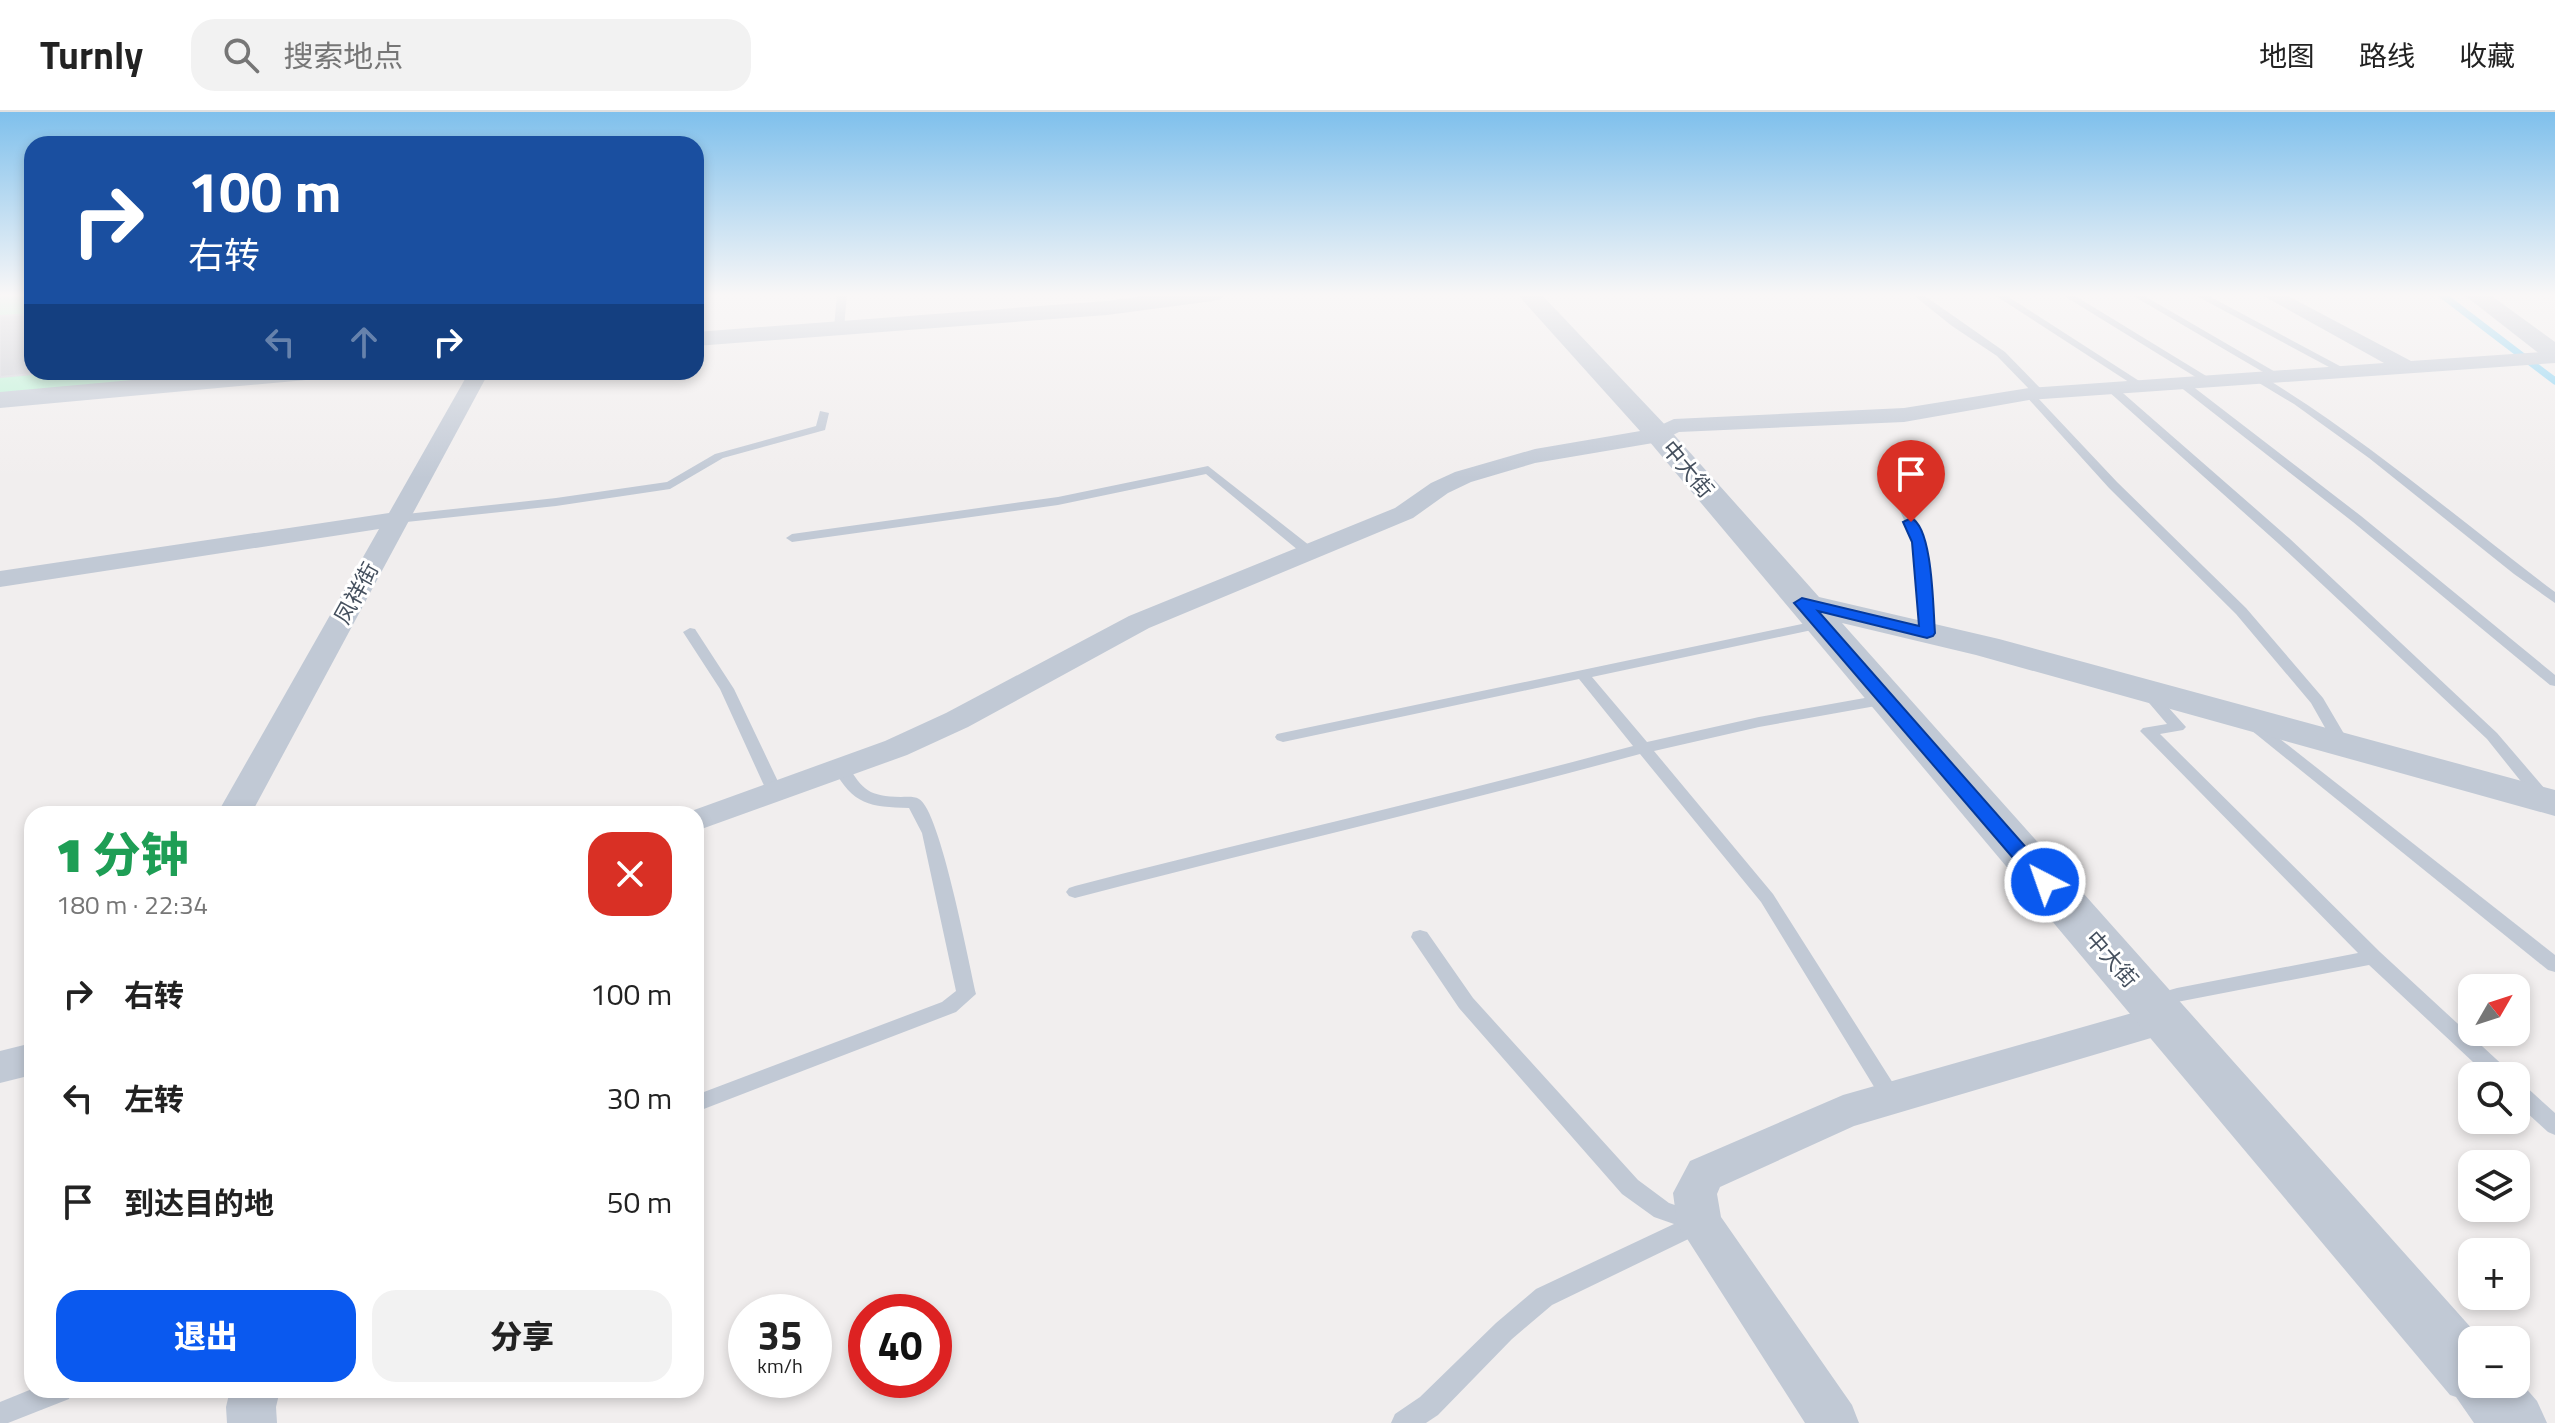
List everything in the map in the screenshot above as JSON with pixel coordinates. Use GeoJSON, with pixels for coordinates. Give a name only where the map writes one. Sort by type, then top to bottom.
{"type":"FeatureCollection","features":[{"type":"Feature","properties":{"kind":"street","name":"中大街"},"geometry":{"type":"LineString","coordinates":[[1585,355],[1659,435],[1887,699],[2170,1007],[2458,1357]]}},
{"type":"Feature","properties":{"kind":"street"},"geometry":{"type":"LineString","coordinates":[[2385,355],[2409,368]]}},
{"type":"Feature","properties":{"kind":"street"},"geometry":{"type":"LineString","coordinates":[[704,817],[841,768],[957,720],[1139,622],[1404,513],[1431,493],[1462,477],[1515,461],[1659,435],[1674,426],[1904,415],[2034,394],[2541,358]]}},
{"type":"Feature","properties":{"kind":"street"},"geometry":{"type":"LineString","coordinates":[[0,400],[219,380]]}},
{"type":"Feature","properties":{"kind":"street","name":"凤祥街"},"geometry":{"type":"LineString","coordinates":[[238,806],[475,380]]}},
{"type":"Feature","properties":{"kind":"street"},"geometry":{"type":"LineString","coordinates":[[0,579],[397,519]]}},
{"type":"Feature","properties":{"kind":"street"},"geometry":{"type":"LineString","coordinates":[[1812,613],[1927,633],[2550,802]]}},
{"type":"Feature","properties":{"kind":"street"},"geometry":{"type":"LineString","coordinates":[[1834,1423],[1699,1223],[1695,1193],[1705,1174],[1843,1112],[2170,1007]]}},
{"type":"Feature","properties":{"kind":"street"},"geometry":{"type":"LineString","coordinates":[[0,1067],[24,1061]]}},
{"type":"Feature","properties":{"kind":"street"},"geometry":{"type":"LineString","coordinates":[[252,1423],[253,1398]]}},
{"type":"Feature","properties":{"kind":"street"},"geometry":{"type":"LineString","coordinates":[[2493,1398],[2515,1423]]}},
{"type":"Feature","properties":{"kind":"lane"},"geometry":{"type":"LineString","coordinates":[[2002,355],[2102,474],[2241,611],[2318,701],[2342,744]]}},
{"type":"Feature","properties":{"kind":"lane"},"geometry":{"type":"LineString","coordinates":[[2093,355],[2142,386]]}},
{"type":"Feature","properties":{"kind":"lane"},"geometry":{"type":"LineString","coordinates":[[2167,355],[2211,382]]}},
{"type":"Feature","properties":{"kind":"lane"},"geometry":{"type":"LineString","coordinates":[[2232,355],[2268,378],[2555,599]]}},
{"type":"Feature","properties":{"kind":"lane"},"geometry":{"type":"LineString","coordinates":[[2314,355],[2346,372]]}},
{"type":"Feature","properties":{"kind":"lane"},"geometry":{"type":"LineString","coordinates":[[2183,384],[2357,519],[2555,682]]}},
{"type":"Feature","properties":{"kind":"lane"},"geometry":{"type":"LineString","coordinates":[[2112,389],[2284,541],[2492,736],[2550,802]]}},
{"type":"Feature","properties":{"kind":"lane"},"geometry":{"type":"LineString","coordinates":[[397,519],[556,502],[670,485],[719,456],[821,428],[824,413]]}},
{"type":"Feature","properties":{"kind":"lane"},"geometry":{"type":"LineString","coordinates":[[792,538],[1058,501],[1208,470],[1309,552]]}},
{"type":"Feature","properties":{"kind":"lane"},"geometry":{"type":"LineString","coordinates":[[1902,502],[1920,542],[1927,633]]}},
{"type":"Feature","properties":{"kind":"lane"},"geometry":{"type":"LineString","coordinates":[[1283,737],[1582,674],[1812,613]]}},
{"type":"Feature","properties":{"kind":"lane"},"geometry":{"type":"LineString","coordinates":[[690,632],[727,689],[775,792]]}},
{"type":"Feature","properties":{"kind":"lane"},"geometry":{"type":"LineString","coordinates":[[1582,674],[1767,898],[1891,1097]]}},
{"type":"Feature","properties":{"kind":"lane"},"geometry":{"type":"LineString","coordinates":[[2145,690],[2178,727],[2148,731],[2373,957],[2486,1062]]}},
{"type":"Feature","properties":{"kind":"lane"},"geometry":{"type":"LineString","coordinates":[[1075,892],[1311,831],[1482,792],[1644,748],[1759,722],[1887,699]]}},
{"type":"Feature","properties":{"kind":"lane"},"geometry":{"type":"LineString","coordinates":[[2244,717],[2555,965]]}},
{"type":"Feature","properties":{"kind":"lane"},"geometry":{"type":"LineString","coordinates":[[704,1101],[949,1007],[966,994],[930,833],[915,803],[867,800],[851,789],[841,768]]}},
{"type":"Feature","properties":{"kind":"lane"},"geometry":{"type":"LineString","coordinates":[[1420,937],[1466,1003],[1630,1187],[1662,1210],[1699,1223]]}},
{"type":"Feature","properties":{"kind":"lane"},"geometry":{"type":"LineString","coordinates":[[2170,1007],[2373,957]]}},
{"type":"Feature","properties":{"kind":"lane"},"geometry":{"type":"LineString","coordinates":[[2530,1103],[2555,1126]]}},
{"type":"Feature","properties":{"kind":"lane"},"geometry":{"type":"LineString","coordinates":[[1404,1423],[1429,1406],[1504,1331],[1544,1297],[1699,1223]]}},
{"type":"Feature","properties":{"kind":"lane"},"geometry":{"type":"LineString","coordinates":[[0,1414],[40,1398]]}},
{"type":"Feature","properties":{"kind":"green space"},"geometry":{"type":"Polygon","coordinates":[[[0,355],[24,355],[24,380],[145,380],[0,393],[0,355]]]}},
{"type":"Feature","properties":{"kind":"building"},"geometry":{"type":"Polygon","coordinates":[[[0,355],[24,355],[24,375],[0,377],[0,355]]]}},
{"type":"Feature","properties":{"kind":"waterway"},"geometry":{"type":"LineString","coordinates":[[2521,355],[2555,381]]}},
{"type":"Feature","properties":{"kind":"route"},"geometry":{"type":"LineString","coordinates":[[1911,522],[1920,542],[1927,633],[1802,603],[2045,882]]}}]}
